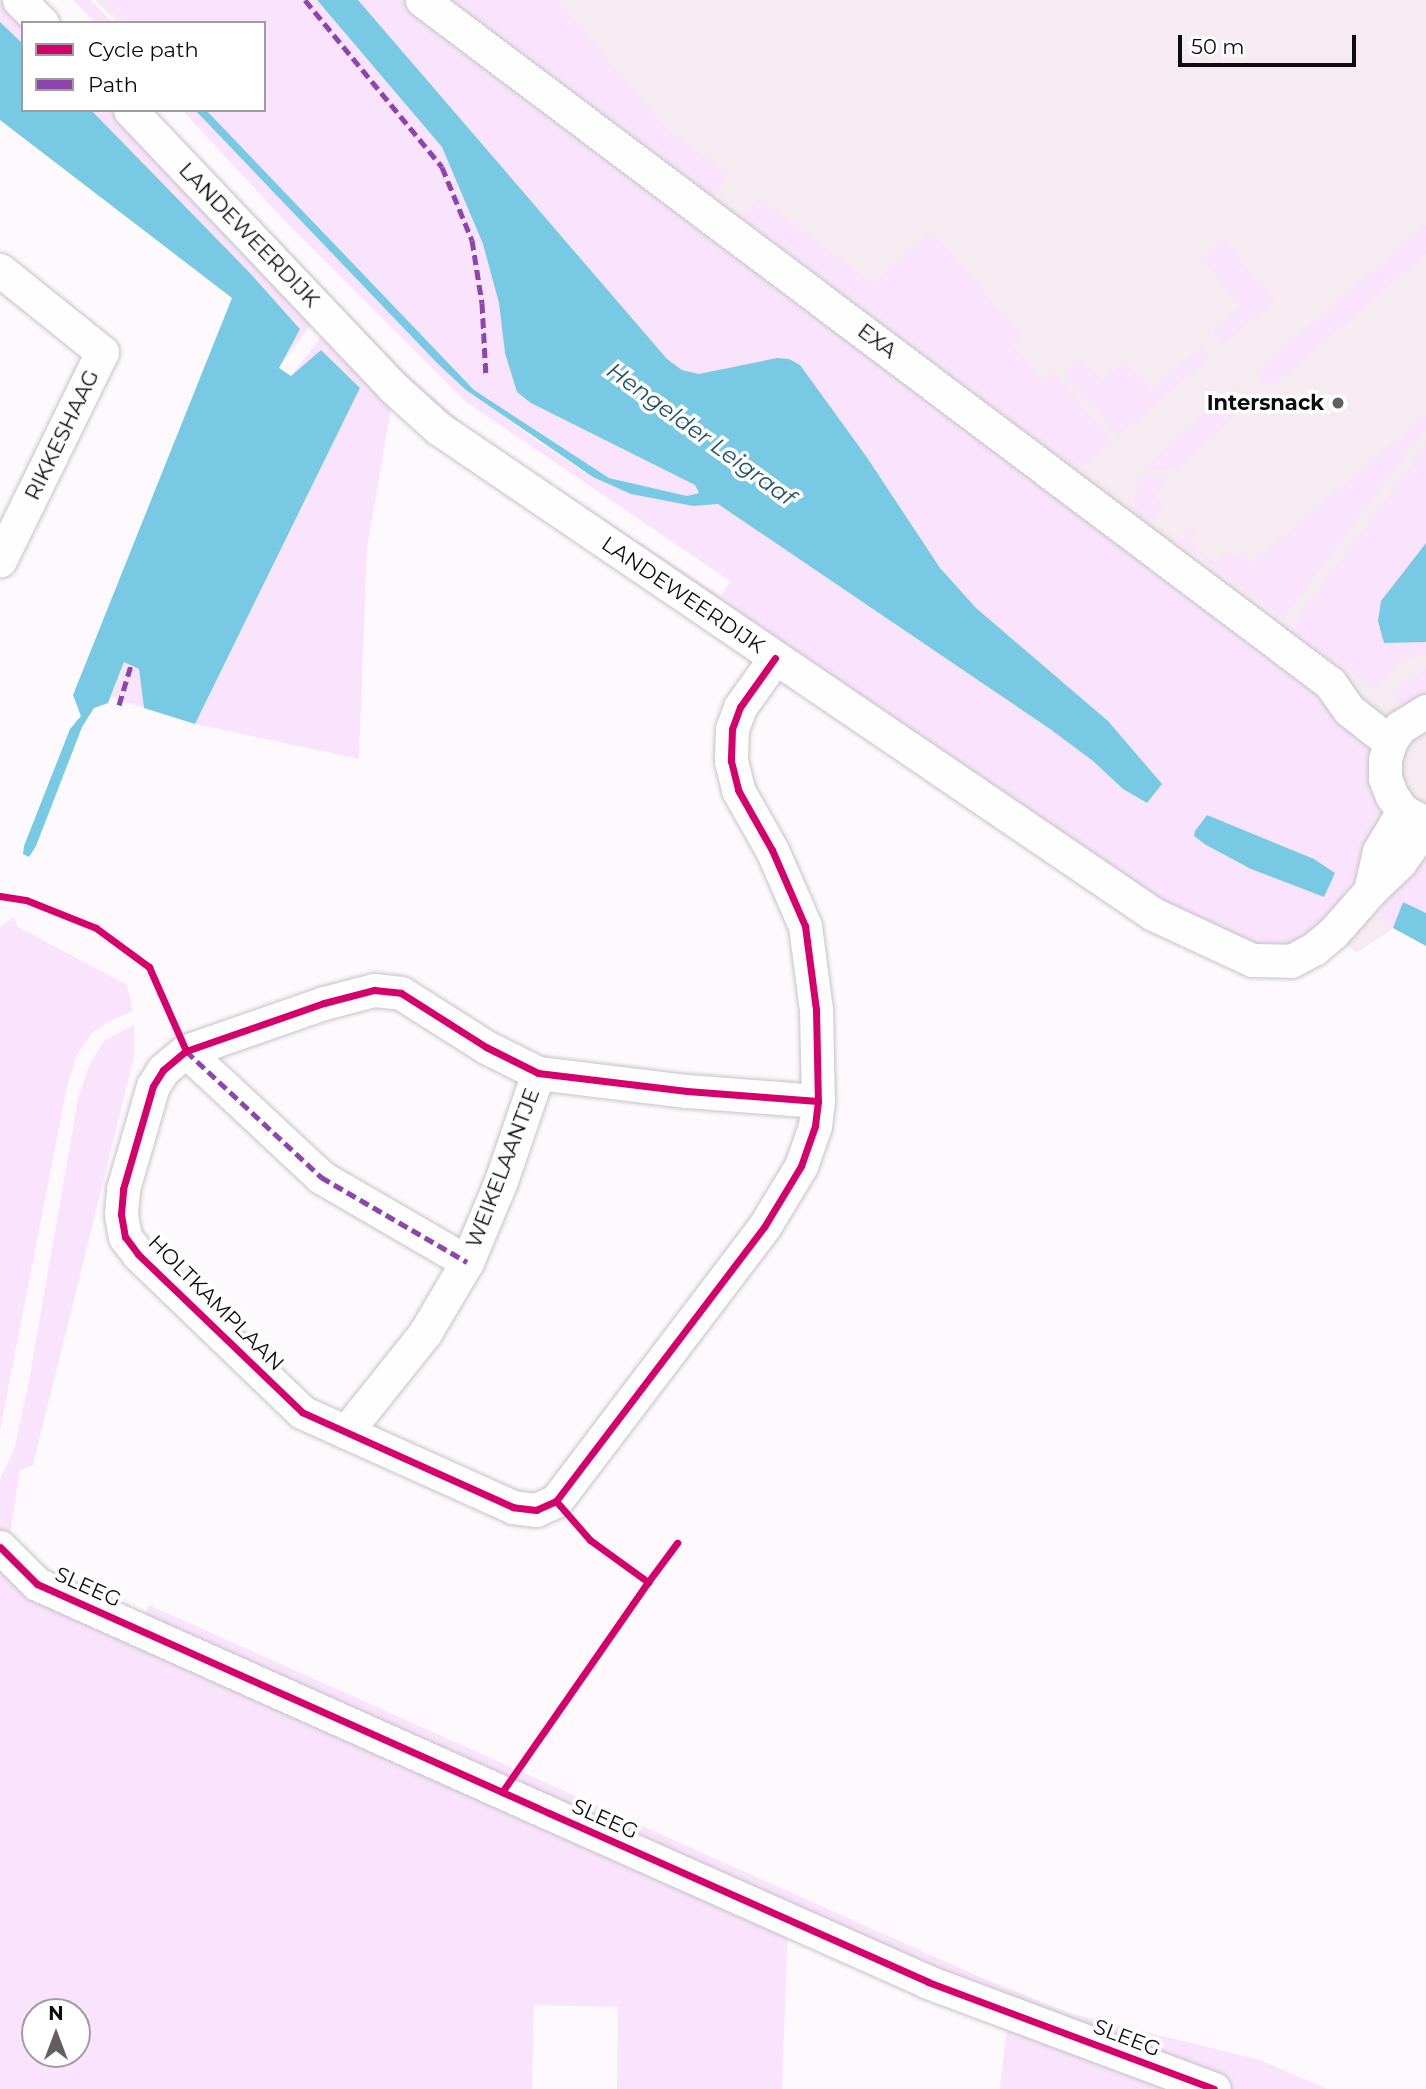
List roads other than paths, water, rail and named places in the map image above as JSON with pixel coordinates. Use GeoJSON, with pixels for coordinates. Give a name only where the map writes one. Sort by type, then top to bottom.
{"type":"FeatureCollection","features":[{"type":"Feature","properties":{"kind":"street"},"geometry":{"type":"LineString","coordinates":[[19,0],[40,21]]}},
{"type":"Feature","properties":{"kind":"street","name":"EXA"},"geometry":{"type":"LineString","coordinates":[[422,0],[1330,683],[1349,710],[1408,724]]}},
{"type":"Feature","properties":{"kind":"street","name":"LANDEWEERDIJK"},"geometry":{"type":"LineString","coordinates":[[132,112],[395,389],[438,428],[1153,914],[1252,960],[1290,961],[1315,948],[1334,933],[1370,891],[1379,851],[1418,820]]}},
{"type":"Feature","properties":{"kind":"street","name":"RIKKESHAAG"},"geometry":{"type":"LineString","coordinates":[[0,270],[102,352],[0,559]]}},
{"type":"Feature","properties":{"kind":"street"},"geometry":{"type":"LineString","coordinates":[[775,658],[740,707],[732,729],[731,761],[738,790],[772,850],[805,926],[816,1009],[818,1101]]}},
{"type":"Feature","properties":{"kind":"street"},"geometry":{"type":"LineString","coordinates":[[1408,724],[1385,760],[1385,778],[1392,796],[1418,820]]}},
{"type":"Feature","properties":{"kind":"street","name":"HOLTKAMPLAAN"},"geometry":{"type":"LineString","coordinates":[[374,990],[401,993],[486,1047],[538,1073],[687,1091],[818,1101],[815,1126],[800,1166],[764,1227],[556,1501],[536,1510],[513,1507],[302,1412],[163,1278],[125,1237],[121,1214],[123,1189],[153,1086],[163,1070],[187,1051],[324,1003],[374,990]]}},
{"type":"Feature","properties":{"kind":"street","name":"WEIKELAANTJE"},"geometry":{"type":"LineString","coordinates":[[187,1051],[321,1177],[467,1262]]}},
{"type":"Feature","properties":{"kind":"street","name":"WEIKELAANTJE"},"geometry":{"type":"LineString","coordinates":[[346,1432],[425,1333],[467,1262],[501,1181],[538,1073]]}},
{"type":"Feature","properties":{"kind":"street","name":"SLEEG"},"geometry":{"type":"LineString","coordinates":[[0,1548],[37,1584],[548,1813],[928,1982],[1214,2089]]}},
{"type":"Feature","properties":{"kind":"water","name":"Hengelder Leigraaf"},"geometry":{"type":"Polygon","coordinates":[[[317,0],[358,0],[667,359],[682,370],[699,374],[777,358],[789,359],[800,365],[866,456],[940,568],[976,608],[1108,721],[1162,784],[1147,803],[1123,789],[1093,761],[1050,729],[718,504],[693,506],[631,494],[593,477],[466,390],[197,112],[208,112],[474,390],[609,478],[687,496],[699,493],[695,485],[531,403],[517,392],[505,353],[499,303],[483,244],[442,147],[317,0]]]}},
{"type":"Feature","properties":{"kind":"water"},"geometry":{"type":"Polygon","coordinates":[[[0,22],[21,42],[21,112],[93,112],[249,272],[300,329],[279,368],[291,376],[321,350],[360,388],[195,724],[144,708],[139,669],[124,662],[108,703],[94,708],[82,727],[36,846],[29,857],[23,854],[24,846],[70,729],[81,716],[73,695],[232,298],[0,120],[0,22]]]}},
{"type":"Feature","properties":{"kind":"water"},"geometry":{"type":"Polygon","coordinates":[[[1426,543],[1426,642],[1384,643],[1378,621],[1381,601],[1426,543]]]}},
{"type":"Feature","properties":{"kind":"water"},"geometry":{"type":"Polygon","coordinates":[[[1207,815],[1314,859],[1335,873],[1324,897],[1251,869],[1206,845],[1194,836],[1207,815]]]}},
{"type":"Feature","properties":{"kind":"water"},"geometry":{"type":"Polygon","coordinates":[[[1403,902],[1426,913],[1426,946],[1393,928],[1403,902]]]}},
{"type":"Feature","properties":{"kind":"place","name":"Intersnack"},"geometry":{"type":"Point","coordinates":[1338,403]}}]}
